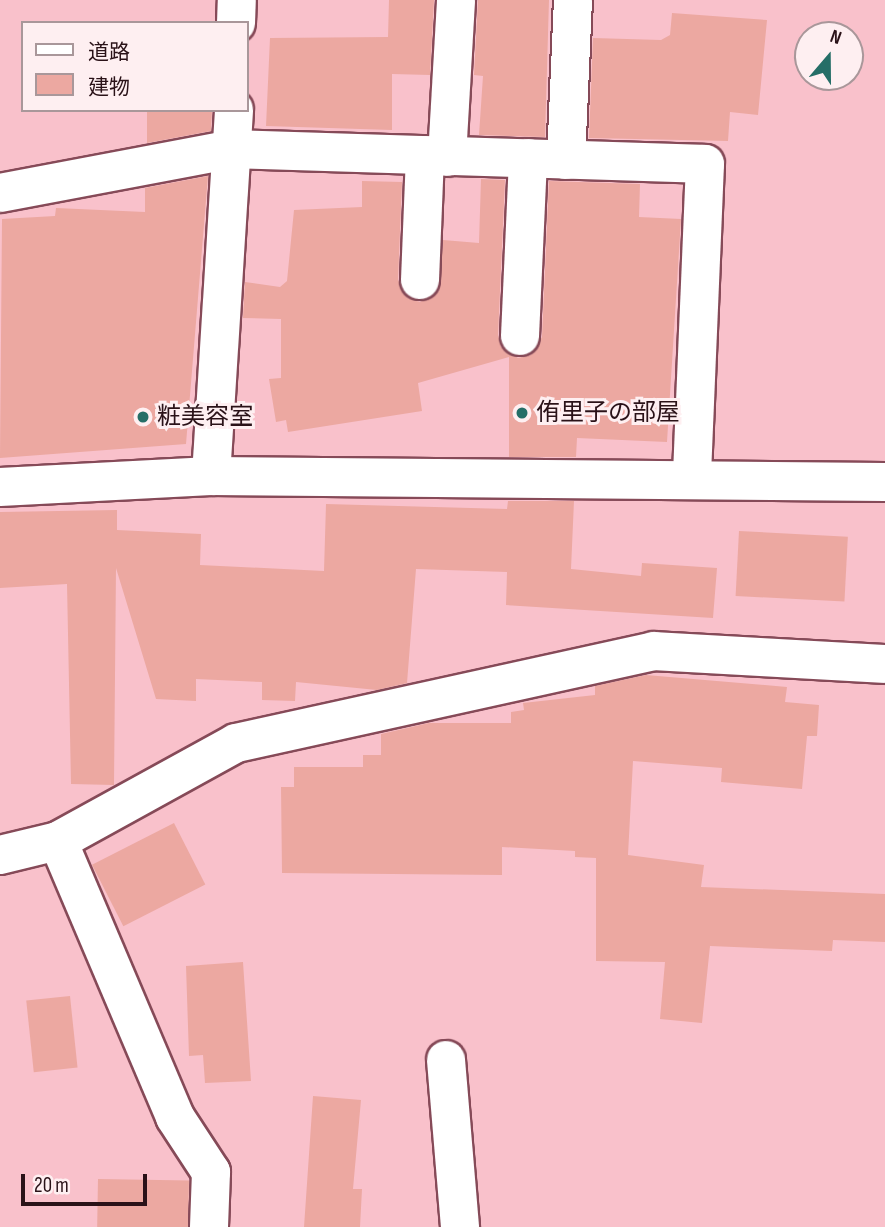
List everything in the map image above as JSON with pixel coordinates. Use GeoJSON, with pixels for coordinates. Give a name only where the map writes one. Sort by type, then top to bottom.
{"type":"FeatureCollection","features":[{"type":"Feature","properties":{"kind":"street"},"geometry":{"type":"LineString","coordinates":[[236,21],[237,0]]}},
{"type":"Feature","properties":{"kind":"street"},"geometry":{"type":"LineString","coordinates":[[420,280],[456,0]]}},
{"type":"Feature","properties":{"kind":"street"},"geometry":{"type":"LineString","coordinates":[[566,160],[573,0]]}},
{"type":"Feature","properties":{"kind":"street"},"geometry":{"type":"LineString","coordinates":[[211,476],[234,112]]}},
{"type":"Feature","properties":{"kind":"street"},"geometry":{"type":"LineString","coordinates":[[0,193],[233,149],[705,164],[692,477]]}},
{"type":"Feature","properties":{"kind":"street"},"geometry":{"type":"LineString","coordinates":[[520,336],[528,158]]}},
{"type":"Feature","properties":{"kind":"street"},"geometry":{"type":"LineString","coordinates":[[0,487],[211,476],[692,477],[885,482]]}},
{"type":"Feature","properties":{"kind":"street"},"geometry":{"type":"LineString","coordinates":[[0,856],[58,841],[236,743],[641,654],[885,664]]}},
{"type":"Feature","properties":{"kind":"street"},"geometry":{"type":"LineString","coordinates":[[58,841],[175,1117],[211,1172],[209,1227]]}},
{"type":"Feature","properties":{"kind":"street"},"geometry":{"type":"LineString","coordinates":[[446,1060],[460,1227]]}},
{"type":"Feature","properties":{"kind":"building"},"geometry":{"type":"Polygon","coordinates":[[[389,0],[434,0],[430,75],[392,74],[392,130],[266,126],[270,38],[388,37],[389,0]]]}},
{"type":"Feature","properties":{"kind":"building"},"geometry":{"type":"Polygon","coordinates":[[[478,0],[549,0],[545,137],[479,135],[483,76],[474,75],[478,0]]]}},
{"type":"Feature","properties":{"kind":"building"},"geometry":{"type":"Polygon","coordinates":[[[672,13],[767,20],[758,115],[730,112],[728,141],[589,138],[593,38],[661,40],[670,35],[672,13]]]}},
{"type":"Feature","properties":{"kind":"building"},"geometry":{"type":"Polygon","coordinates":[[[147,112],[212,112],[211,131],[147,143],[147,112]]]}},
{"type":"Feature","properties":{"kind":"building"},"geometry":{"type":"Polygon","coordinates":[[[208,176],[186,444],[0,458],[2,219],[55,216],[56,208],[145,212],[145,188],[208,176]]]}},
{"type":"Feature","properties":{"kind":"building"},"geometry":{"type":"Polygon","coordinates":[[[481,179],[505,180],[498,335],[501,347],[518,358],[531,355],[542,337],[549,181],[640,184],[639,217],[681,219],[667,442],[577,438],[576,457],[509,457],[509,357],[418,383],[422,411],[288,432],[286,420],[276,422],[269,379],[281,378],[281,319],[243,318],[245,282],[280,287],[287,281],[294,210],[362,207],[362,181],[402,182],[398,280],[408,298],[420,302],[439,291],[443,240],[479,243],[481,179]]]}},
{"type":"Feature","properties":{"kind":"building"},"geometry":{"type":"Polygon","coordinates":[[[508,501],[574,501],[571,569],[641,576],[642,563],[717,568],[713,618],[506,605],[507,572],[416,569],[407,683],[377,690],[296,682],[295,701],[262,700],[262,682],[196,679],[196,701],[156,699],[116,568],[114,785],[71,784],[67,584],[0,588],[0,512],[117,510],[117,530],[201,534],[200,565],[324,571],[326,504],[507,509],[508,501]]]}},
{"type":"Feature","properties":{"kind":"building"},"geometry":{"type":"Polygon","coordinates":[[[739,531],[848,537],[844,602],[736,596],[739,531]]]}},
{"type":"Feature","properties":{"kind":"building"},"geometry":{"type":"Polygon","coordinates":[[[646,675],[787,687],[785,702],[819,705],[817,736],[807,736],[802,789],[721,782],[722,768],[633,761],[628,855],[704,865],[701,887],[885,894],[885,942],[833,940],[832,951],[710,946],[702,1023],[660,1019],[665,962],[596,961],[596,858],[575,857],[575,851],[502,847],[502,875],[282,873],[281,787],[294,787],[294,767],[363,767],[363,755],[381,755],[381,734],[429,723],[511,723],[511,712],[524,710],[523,703],[595,695],[595,686],[646,675]]]}},
{"type":"Feature","properties":{"kind":"building"},"geometry":{"type":"Polygon","coordinates":[[[174,823],[205,884],[123,926],[92,865],[174,823]]]}},
{"type":"Feature","properties":{"kind":"building"},"geometry":{"type":"Polygon","coordinates":[[[243,962],[251,1081],[205,1083],[203,1055],[189,1056],[186,966],[243,962]]]}},
{"type":"Feature","properties":{"kind":"building"},"geometry":{"type":"Polygon","coordinates":[[[70,996],[78,1068],[34,1072],[26,1001],[70,996]]]}},
{"type":"Feature","properties":{"kind":"building"},"geometry":{"type":"Polygon","coordinates":[[[313,1096],[361,1100],[353,1189],[362,1189],[360,1227],[304,1227],[313,1096]]]}},
{"type":"Feature","properties":{"kind":"building"},"geometry":{"type":"Polygon","coordinates":[[[98,1179],[189,1181],[188,1227],[97,1227],[98,1179]]]}},
{"type":"Feature","properties":{"kind":"place","name":"侑里子の部屋"},"geometry":{"type":"Point","coordinates":[522,413]}},
{"type":"Feature","properties":{"kind":"place","name":"粧美容室"},"geometry":{"type":"Point","coordinates":[143,417]}}]}
